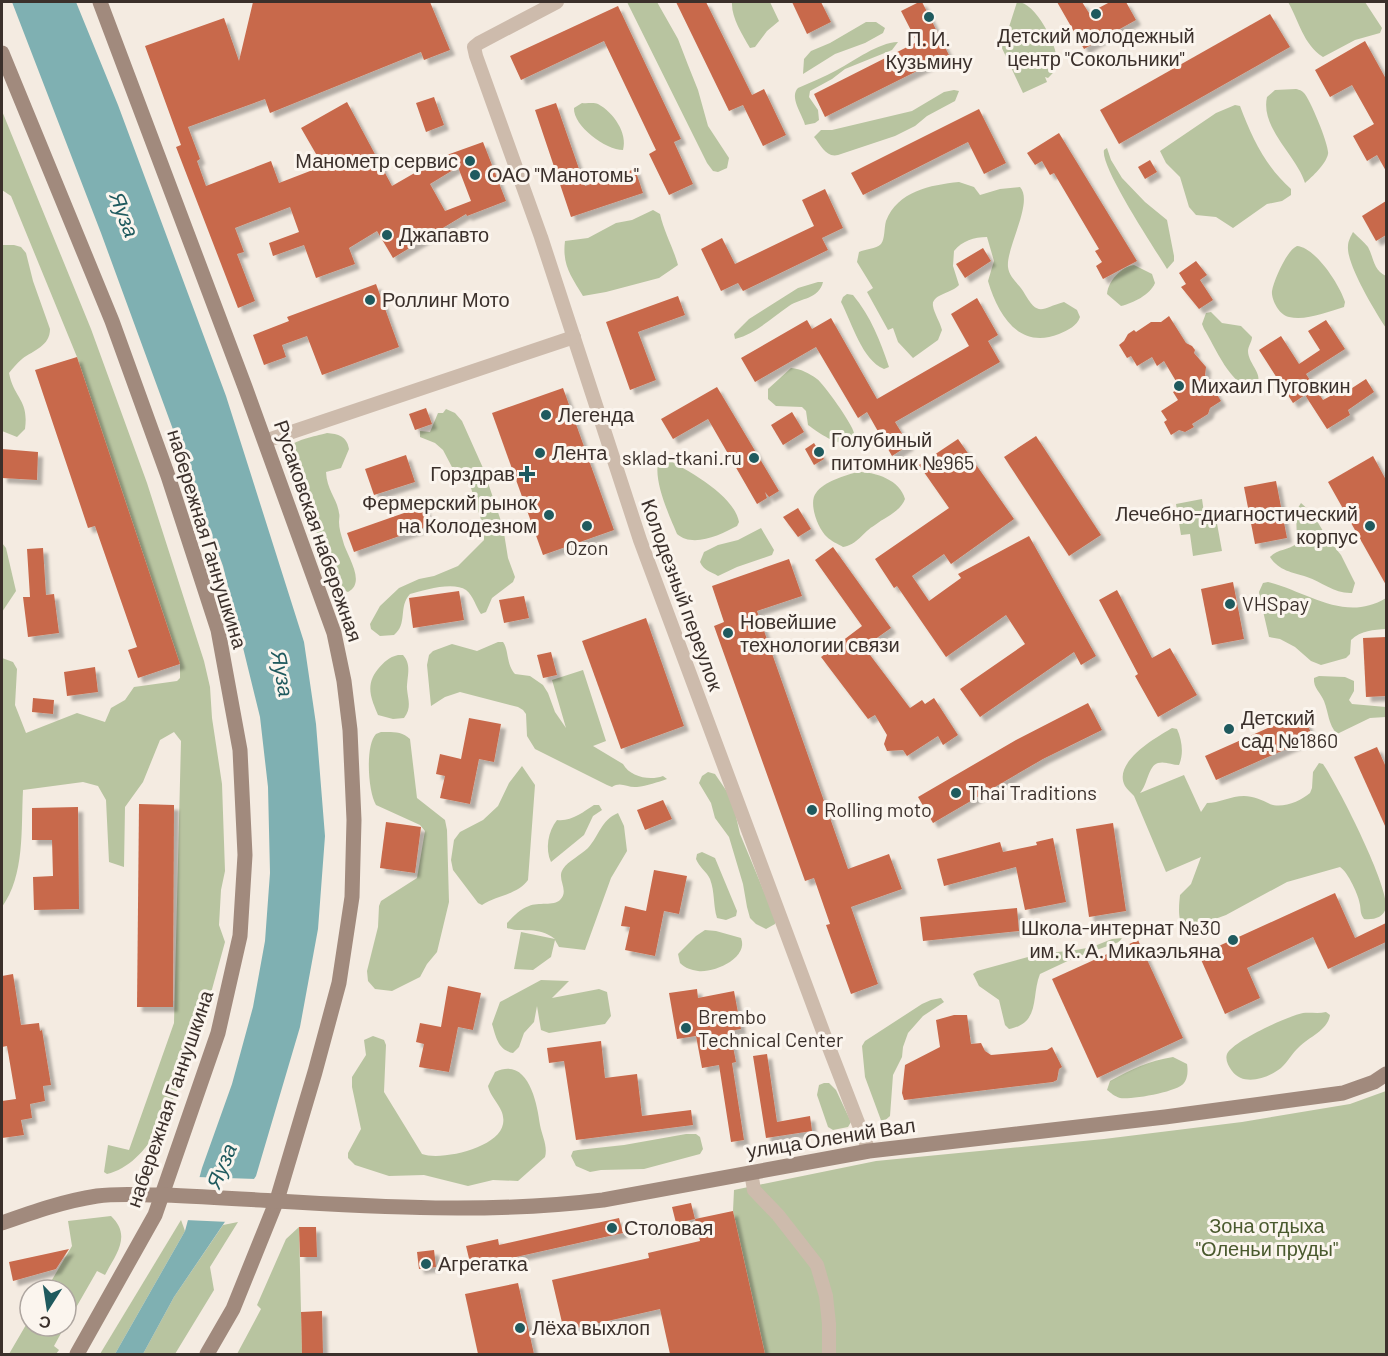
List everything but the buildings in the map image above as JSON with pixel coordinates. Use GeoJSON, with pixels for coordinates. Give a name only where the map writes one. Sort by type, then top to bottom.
{"type":"FeatureCollection","features":[{"type":"Feature","properties":{"kind":"main road","name":"Русаковская набережная"},"geometry":{"type":"LineString","coordinates":[[100,2],[265,441],[334,633],[344,681],[350,730],[354,820],[352,897],[339,983],[277,1200],[233,1309],[207,1354]]}},
{"type":"Feature","properties":{"kind":"main road","name":"набережная Ганнушкина"},"geometry":{"type":"LineString","coordinates":[[2,53],[112,321],[168,476],[218,630],[240,750],[245,855],[240,936],[230,989],[215,1046],[163,1195],[150,1225],[77,1354]]}},
{"type":"Feature","properties":{"kind":"main road","name":"улица Олений Вал"},"geometry":{"type":"LineString","coordinates":[[2,1223],[54,1205],[98,1196],[163,1195],[449,1208],[565,1204],[603,1200],[869,1151],[1343,1093],[1374,1082],[1386,1074]]}},
{"type":"Feature","properties":{"kind":"street","name":"Колодезный переулок"},"geometry":{"type":"LineString","coordinates":[[557,2],[479,43],[474,47],[476,56],[529,202],[640,540],[869,1151]]}},
{"type":"Feature","properties":{"kind":"street"},"geometry":{"type":"LineString","coordinates":[[265,441],[574,337]]}},
{"type":"Feature","properties":{"kind":"street"},"geometry":{"type":"LineString","coordinates":[[751,1172],[754,1190],[778,1215],[817,1265],[826,1296],[830,1324],[828,1354]]}},
{"type":"Feature","properties":{"kind":"green space"},"geometry":{"type":"Polygon","coordinates":[[[627,2],[657,2],[678,39],[698,90],[708,126],[729,158],[727,168],[718,172],[713,171],[707,163],[627,2]]]}},
{"type":"Feature","properties":{"kind":"green space"},"geometry":{"type":"Polygon","coordinates":[[[732,2],[770,2],[779,21],[767,31],[755,47],[750,48],[735,19],[732,2]]]}},
{"type":"Feature","properties":{"kind":"green space"},"geometry":{"type":"Polygon","coordinates":[[[1017,2],[1024,4],[1038,16],[1050,36],[1057,62],[1053,73],[1048,78],[1045,77],[1047,82],[1023,93],[1000,44],[1013,38],[1009,27],[1017,2]]]}},
{"type":"Feature","properties":{"kind":"green space"},"geometry":{"type":"Polygon","coordinates":[[[1288,2],[1365,2],[1382,28],[1380,33],[1355,40],[1323,57],[1306,39],[1288,2]]]}},
{"type":"Feature","properties":{"kind":"green space"},"geometry":{"type":"Polygon","coordinates":[[[866,22],[876,22],[885,28],[883,33],[865,43],[835,54],[803,74],[804,59],[811,51],[866,22]]]}},
{"type":"Feature","properties":{"kind":"green space"},"geometry":{"type":"Polygon","coordinates":[[[898,42],[892,50],[845,69],[810,91],[809,97],[818,110],[819,120],[805,125],[795,101],[798,88],[832,73],[882,45],[898,42]]]}},
{"type":"Feature","properties":{"kind":"green space"},"geometry":{"type":"Polygon","coordinates":[[[1296,89],[1304,93],[1311,104],[1328,150],[1325,162],[1305,183],[1274,131],[1266,108],[1267,97],[1275,90],[1296,89]]]}},
{"type":"Feature","properties":{"kind":"green space"},"geometry":{"type":"Polygon","coordinates":[[[959,91],[955,101],[895,136],[838,155],[830,155],[814,137],[821,130],[832,130],[912,111],[944,92],[959,91]]]}},
{"type":"Feature","properties":{"kind":"green space"},"geometry":{"type":"Polygon","coordinates":[[[582,103],[598,104],[609,112],[621,130],[623,150],[608,146],[585,129],[575,115],[574,108],[582,103]]]}},
{"type":"Feature","properties":{"kind":"green space"},"geometry":{"type":"Polygon","coordinates":[[[1235,105],[1240,106],[1261,151],[1274,171],[1291,189],[1291,195],[1282,201],[1267,204],[1233,228],[1216,217],[1196,215],[1189,207],[1180,177],[1166,163],[1160,151],[1216,113],[1235,105]]]}},
{"type":"Feature","properties":{"kind":"green space"},"geometry":{"type":"Polygon","coordinates":[[[2,111],[91,329],[147,483],[204,661],[210,687],[212,718],[222,784],[225,871],[221,890],[219,925],[225,942],[203,1022],[194,1037],[174,1097],[158,1130],[136,1158],[122,1168],[107,1174],[104,1172],[108,1145],[129,1150],[174,1023],[181,741],[174,732],[160,740],[143,782],[125,807],[124,867],[109,862],[106,800],[98,786],[83,782],[23,790],[22,836],[18,866],[15,881],[2,907],[2,658],[13,662],[17,669],[15,705],[26,733],[77,713],[105,722],[111,708],[125,700],[134,687],[177,681],[180,678],[180,664],[77,357],[11,196],[2,190],[2,111]]]}},
{"type":"Feature","properties":{"kind":"green space"},"geometry":{"type":"Polygon","coordinates":[[[1107,148],[1122,178],[1145,202],[1167,220],[1174,261],[1167,269],[1110,173],[1105,159],[1104,150],[1107,148]]]}},
{"type":"Feature","properties":{"kind":"green space"},"geometry":{"type":"Polygon","coordinates":[[[959,182],[974,187],[980,195],[1000,189],[1020,187],[1024,203],[1011,248],[1009,271],[1028,300],[1037,308],[1045,309],[1064,302],[1077,310],[1079,320],[1069,329],[1045,338],[1032,337],[1012,326],[998,306],[988,281],[994,261],[987,237],[969,240],[954,251],[953,266],[959,285],[933,302],[942,330],[938,340],[913,358],[898,342],[893,328],[888,330],[867,292],[873,288],[857,262],[859,252],[881,244],[886,221],[891,211],[907,196],[937,185],[959,182]]]}},
{"type":"Feature","properties":{"kind":"green space"},"geometry":{"type":"Polygon","coordinates":[[[653,210],[660,214],[678,265],[659,278],[583,296],[566,264],[565,241],[588,238],[616,223],[632,220],[653,210]]]}},
{"type":"Feature","properties":{"kind":"green space"},"geometry":{"type":"Polygon","coordinates":[[[1353,232],[1368,247],[1376,267],[1386,276],[1386,328],[1362,288],[1352,264],[1348,246],[1353,232]]]}},
{"type":"Feature","properties":{"kind":"green space"},"geometry":{"type":"Polygon","coordinates":[[[2,245],[21,247],[26,253],[50,329],[44,344],[22,359],[9,373],[23,405],[26,419],[25,429],[17,437],[2,431],[2,245]]]}},
{"type":"Feature","properties":{"kind":"green space"},"geometry":{"type":"Polygon","coordinates":[[[1297,246],[1311,253],[1326,268],[1342,295],[1345,302],[1344,307],[1302,318],[1285,316],[1279,310],[1273,298],[1273,286],[1285,259],[1297,246]]]}},
{"type":"Feature","properties":{"kind":"green space"},"geometry":{"type":"Polygon","coordinates":[[[1134,265],[1152,274],[1155,283],[1141,298],[1121,306],[1107,294],[1108,289],[1120,272],[1134,265]]]}},
{"type":"Feature","properties":{"kind":"green space"},"geometry":{"type":"Polygon","coordinates":[[[823,282],[814,295],[794,303],[757,329],[735,339],[734,334],[749,319],[798,288],[823,282]]]}},
{"type":"Feature","properties":{"kind":"green space"},"geometry":{"type":"Polygon","coordinates":[[[847,294],[853,295],[870,320],[889,367],[884,369],[876,364],[858,340],[841,302],[847,294]]]}},
{"type":"Feature","properties":{"kind":"green space"},"geometry":{"type":"Polygon","coordinates":[[[1211,312],[1222,323],[1241,326],[1252,337],[1248,349],[1249,356],[1259,379],[1254,388],[1238,381],[1224,365],[1202,324],[1206,313],[1211,312]]]}},
{"type":"Feature","properties":{"kind":"green space"},"geometry":{"type":"Polygon","coordinates":[[[791,368],[811,375],[826,388],[854,433],[851,442],[840,443],[812,428],[808,425],[806,411],[802,407],[776,406],[768,399],[768,389],[791,368]]]}},
{"type":"Feature","properties":{"kind":"green space"},"geometry":{"type":"Polygon","coordinates":[[[446,409],[455,413],[462,421],[483,468],[503,527],[508,558],[515,577],[513,582],[492,598],[486,612],[481,614],[471,595],[461,587],[438,587],[410,594],[404,604],[401,626],[398,631],[394,635],[380,636],[371,629],[370,624],[380,606],[399,588],[458,566],[484,540],[484,529],[471,488],[453,469],[443,450],[435,443],[420,437],[420,431],[430,432],[438,413],[443,413],[446,409]]]}},
{"type":"Feature","properties":{"kind":"green space"},"geometry":{"type":"Polygon","coordinates":[[[327,433],[341,436],[349,449],[341,468],[326,472],[328,484],[338,508],[339,527],[356,575],[356,582],[348,592],[336,587],[329,556],[306,513],[293,450],[295,442],[327,433]]]}},
{"type":"Feature","properties":{"kind":"green space"},"geometry":{"type":"Polygon","coordinates":[[[661,456],[718,492],[735,512],[739,522],[737,526],[707,539],[691,540],[677,534],[659,484],[657,473],[661,456]]]}},
{"type":"Feature","properties":{"kind":"green space"},"geometry":{"type":"Polygon","coordinates":[[[858,472],[886,478],[893,482],[905,499],[896,511],[852,544],[843,547],[829,538],[820,528],[815,516],[814,497],[819,489],[829,482],[858,472]]]}},
{"type":"Feature","properties":{"kind":"green space"},"geometry":{"type":"Polygon","coordinates":[[[1202,499],[1205,519],[1216,518],[1222,551],[1193,556],[1190,534],[1181,535],[1176,504],[1202,499]]]}},
{"type":"Feature","properties":{"kind":"green space"},"geometry":{"type":"Polygon","coordinates":[[[1301,503],[1312,513],[1341,555],[1355,583],[1352,593],[1334,590],[1313,579],[1286,570],[1270,557],[1297,543],[1296,511],[1301,503]]]}},
{"type":"Feature","properties":{"kind":"green space"},"geometry":{"type":"Polygon","coordinates":[[[761,528],[774,550],[772,555],[718,576],[705,569],[700,562],[704,552],[718,545],[738,540],[761,528]]]}},
{"type":"Feature","properties":{"kind":"green space"},"geometry":{"type":"Polygon","coordinates":[[[2,543],[6,548],[16,591],[2,612],[2,543]]]}},
{"type":"Feature","properties":{"kind":"green space"},"geometry":{"type":"Polygon","coordinates":[[[1268,582],[1341,607],[1371,605],[1386,598],[1386,629],[1359,634],[1351,640],[1350,654],[1346,658],[1321,665],[1311,661],[1295,647],[1280,639],[1269,637],[1259,592],[1263,583],[1268,582]]]}},
{"type":"Feature","properties":{"kind":"green space"},"geometry":{"type":"Polygon","coordinates":[[[503,642],[505,645],[510,666],[515,674],[530,676],[543,685],[555,712],[566,728],[552,680],[583,670],[606,741],[593,746],[623,764],[635,775],[646,778],[663,776],[667,779],[637,787],[607,785],[535,749],[527,736],[526,714],[518,707],[460,692],[445,697],[431,706],[427,665],[429,655],[433,651],[452,644],[477,651],[503,642]]]}},
{"type":"Feature","properties":{"kind":"green space"},"geometry":{"type":"Polygon","coordinates":[[[403,655],[407,663],[409,707],[404,718],[393,719],[378,715],[371,697],[370,686],[380,666],[389,658],[403,655]]]}},
{"type":"Feature","properties":{"kind":"green space"},"geometry":{"type":"Polygon","coordinates":[[[1319,676],[1345,677],[1354,681],[1354,691],[1349,700],[1352,704],[1386,707],[1386,717],[1370,718],[1337,734],[1330,723],[1324,701],[1315,685],[1314,678],[1319,676]]]}},
{"type":"Feature","properties":{"kind":"green space"},"geometry":{"type":"Polygon","coordinates":[[[1172,728],[1177,729],[1181,742],[1182,756],[1179,765],[1163,762],[1155,765],[1140,793],[1184,775],[1201,812],[1207,803],[1239,796],[1254,797],[1280,806],[1297,801],[1310,793],[1313,772],[1319,763],[1323,764],[1371,857],[1384,895],[1386,907],[1383,914],[1374,919],[1364,919],[1355,890],[1340,867],[1287,882],[1226,915],[1185,930],[1180,918],[1180,895],[1191,884],[1201,857],[1166,872],[1134,796],[1125,786],[1123,777],[1130,759],[1138,751],[1172,728]]]}},
{"type":"Feature","properties":{"kind":"green space"},"geometry":{"type":"Polygon","coordinates":[[[400,733],[410,739],[417,798],[445,820],[447,830],[449,902],[437,952],[420,977],[392,991],[375,989],[368,981],[367,971],[378,927],[379,906],[381,901],[417,878],[425,831],[420,825],[376,805],[373,799],[369,769],[370,748],[376,734],[400,733]]]}},
{"type":"Feature","properties":{"kind":"green space"},"geometry":{"type":"Polygon","coordinates":[[[522,766],[535,785],[528,880],[513,892],[482,905],[478,903],[453,870],[451,860],[454,840],[460,832],[483,820],[498,806],[509,783],[522,766]]]}},
{"type":"Feature","properties":{"kind":"green space"},"geometry":{"type":"Polygon","coordinates":[[[708,772],[715,774],[732,799],[740,834],[775,918],[775,924],[766,929],[750,918],[729,837],[715,818],[711,803],[699,783],[702,776],[708,772]]]}},
{"type":"Feature","properties":{"kind":"green space"},"geometry":{"type":"Polygon","coordinates":[[[594,805],[599,805],[602,810],[593,816],[584,835],[551,862],[548,840],[557,820],[572,818],[594,805]]]}},
{"type":"Feature","properties":{"kind":"green space"},"geometry":{"type":"Polygon","coordinates":[[[618,813],[624,826],[627,851],[611,878],[585,950],[559,947],[555,940],[551,957],[533,970],[514,969],[521,932],[555,939],[542,932],[507,928],[507,923],[526,907],[560,900],[564,892],[561,877],[563,869],[588,848],[604,824],[618,813]]]}},
{"type":"Feature","properties":{"kind":"green space"},"geometry":{"type":"Polygon","coordinates":[[[702,852],[715,858],[737,911],[736,916],[726,920],[717,918],[710,879],[696,859],[697,854],[702,852]]]}},
{"type":"Feature","properties":{"kind":"green space"},"geometry":{"type":"Polygon","coordinates":[[[705,930],[741,938],[740,952],[721,967],[698,971],[686,967],[680,963],[678,954],[705,930]]]}},
{"type":"Feature","properties":{"kind":"green space"},"geometry":{"type":"Polygon","coordinates":[[[1122,938],[1119,942],[1074,958],[1040,974],[1030,1015],[1019,1026],[1009,1029],[1005,1025],[999,1000],[979,986],[973,974],[1039,954],[1092,947],[1112,939],[1122,938]]]}},
{"type":"Feature","properties":{"kind":"green space"},"geometry":{"type":"Polygon","coordinates":[[[541,980],[569,981],[552,998],[599,989],[607,992],[611,1016],[605,1024],[549,1033],[541,1030],[537,1006],[534,1022],[524,1033],[519,1047],[513,1053],[504,1049],[498,1042],[492,1024],[500,1002],[541,980]]]}},
{"type":"Feature","properties":{"kind":"green space"},"geometry":{"type":"Polygon","coordinates":[[[941,998],[944,1002],[923,1016],[908,1033],[902,1057],[893,1075],[890,1116],[882,1123],[865,1077],[862,1046],[865,1041],[922,1004],[941,998]]]}},
{"type":"Feature","properties":{"kind":"green space"},"geometry":{"type":"Polygon","coordinates":[[[1326,1012],[1330,1015],[1326,1025],[1299,1047],[1276,1072],[1263,1078],[1249,1080],[1237,1076],[1229,1067],[1227,1054],[1250,1036],[1296,1015],[1326,1012]]]}},
{"type":"Feature","properties":{"kind":"green space"},"geometry":{"type":"Polygon","coordinates":[[[373,1036],[384,1040],[386,1045],[384,1092],[422,1154],[442,1156],[468,1151],[491,1140],[499,1132],[503,1124],[502,1113],[488,1086],[495,1072],[506,1069],[516,1070],[529,1084],[545,1145],[545,1157],[518,1181],[493,1180],[468,1186],[424,1175],[389,1176],[355,1165],[348,1158],[348,1153],[361,1129],[352,1077],[366,1055],[364,1040],[373,1036]]]}},
{"type":"Feature","properties":{"kind":"green space"},"geometry":{"type":"Polygon","coordinates":[[[1173,1057],[1187,1064],[1186,1079],[1180,1086],[1154,1095],[1125,1098],[1120,1098],[1107,1090],[1110,1081],[1126,1073],[1148,1063],[1173,1057]]]}},
{"type":"Feature","properties":{"kind":"green space"},"geometry":{"type":"Polygon","coordinates":[[[829,1083],[836,1090],[851,1122],[848,1127],[833,1130],[828,1127],[817,1095],[819,1085],[829,1083]]]}},
{"type":"Feature","properties":{"kind":"green space","name":"Зона отдыха \"Оленьи пруды\""},"geometry":{"type":"Polygon","coordinates":[[[1386,1091],[1386,1354],[765,1354],[733,1211],[734,1190],[876,1161],[1104,1139],[1242,1122],[1350,1104],[1386,1091]]]}},
{"type":"Feature","properties":{"kind":"green space"},"geometry":{"type":"Polygon","coordinates":[[[696,1134],[700,1137],[703,1149],[700,1154],[644,1169],[590,1172],[576,1166],[571,1156],[573,1151],[578,1150],[696,1134]]]}},
{"type":"Feature","properties":{"kind":"green space"},"geometry":{"type":"Polygon","coordinates":[[[111,1216],[117,1223],[121,1238],[117,1252],[105,1275],[97,1271],[78,1304],[78,1278],[53,1278],[72,1246],[68,1221],[111,1216]]]}},
{"type":"Feature","properties":{"kind":"green space"},"geometry":{"type":"Polygon","coordinates":[[[181,1220],[185,1231],[115,1354],[100,1354],[181,1220]]]}},
{"type":"Feature","properties":{"kind":"green space"},"geometry":{"type":"Polygon","coordinates":[[[238,1222],[210,1267],[214,1290],[175,1354],[143,1354],[174,1297],[223,1225],[238,1222]]]}},
{"type":"Feature","properties":{"kind":"green space"},"geometry":{"type":"Polygon","coordinates":[[[299,1227],[302,1354],[237,1354],[261,1309],[257,1305],[286,1239],[299,1227]]]}},
{"type":"Feature","properties":{"kind":"green space"},"geometry":{"type":"Polygon","coordinates":[[[18,1338],[58,1338],[54,1346],[59,1350],[56,1354],[9,1354],[18,1338]]]}},
{"type":"Feature","properties":{"kind":"water","name":"Яуза"},"geometry":{"type":"Polygon","coordinates":[[[12,2],[76,2],[118,105],[226,396],[304,642],[316,724],[325,836],[318,929],[300,1027],[256,1176],[174,1297],[143,1354],[115,1354],[185,1231],[202,1168],[232,1084],[253,1007],[265,941],[270,873],[268,787],[260,717],[223,566],[101,233],[12,2]]]}},
{"type":"Feature","properties":{"kind":"pier"},"geometry":{"type":"Polygon","coordinates":[[[196,1178],[257,1179],[229,1222],[185,1220],[196,1178]]]}},
{"type":"Feature","properties":{"kind":"place","name":"Детский молодежный центр \"Сокольники\""},"geometry":{"type":"Point","coordinates":[1096,14]}},
{"type":"Feature","properties":{"kind":"place","name":"П. И. Кузьмину"},"geometry":{"type":"Point","coordinates":[929,17]}},
{"type":"Feature","properties":{"kind":"place","name":"Манометр сервис"},"geometry":{"type":"Point","coordinates":[470,161]}},
{"type":"Feature","properties":{"kind":"place","name":"ОАО \"Манотомь\""},"geometry":{"type":"Point","coordinates":[475,175]}},
{"type":"Feature","properties":{"kind":"place","name":"Джапавто"},"geometry":{"type":"Point","coordinates":[387,235]}},
{"type":"Feature","properties":{"kind":"place","name":"Роллинг Мото"},"geometry":{"type":"Point","coordinates":[370,300]}},
{"type":"Feature","properties":{"kind":"place","name":"Михаил Пуговкин"},"geometry":{"type":"Point","coordinates":[1179,386]}},
{"type":"Feature","properties":{"kind":"place","name":"Легенда"},"geometry":{"type":"Point","coordinates":[546,415]}},
{"type":"Feature","properties":{"kind":"place","name":"Голубиный питомник №965"},"geometry":{"type":"Point","coordinates":[819,452]}},
{"type":"Feature","properties":{"kind":"place","name":"Лента"},"geometry":{"type":"Point","coordinates":[540,453]}},
{"type":"Feature","properties":{"kind":"place","name":"sklad-tkani.ru"},"geometry":{"type":"Point","coordinates":[754,458]}},
{"type":"Feature","properties":{"kind":"place","name":"Горздрав"},"geometry":{"type":"Point","coordinates":[527,474]}},
{"type":"Feature","properties":{"kind":"place","name":"Фермерский рынок на Колодезном"},"geometry":{"type":"Point","coordinates":[549,515]}},
{"type":"Feature","properties":{"kind":"place","name":"Ozon"},"geometry":{"type":"Point","coordinates":[587,526]}},
{"type":"Feature","properties":{"kind":"place","name":"Лечебно-диагностический корпус"},"geometry":{"type":"Point","coordinates":[1370,526]}},
{"type":"Feature","properties":{"kind":"place","name":"VHSpay"},"geometry":{"type":"Point","coordinates":[1230,604]}},
{"type":"Feature","properties":{"kind":"place","name":"Новейшие технологии связи"},"geometry":{"type":"Point","coordinates":[728,633]}},
{"type":"Feature","properties":{"kind":"place","name":"Детский сад №1860"},"geometry":{"type":"Point","coordinates":[1229,729]}},
{"type":"Feature","properties":{"kind":"place","name":"Thai Traditions"},"geometry":{"type":"Point","coordinates":[956,793]}},
{"type":"Feature","properties":{"kind":"place","name":"Rolling moto"},"geometry":{"type":"Point","coordinates":[812,810]}},
{"type":"Feature","properties":{"kind":"place","name":"Школа-интернат №30 им. К. А. Микаэльяна"},"geometry":{"type":"Point","coordinates":[1233,940]}},
{"type":"Feature","properties":{"kind":"place","name":"Brembo Technical Center"},"geometry":{"type":"Point","coordinates":[686,1028]}},
{"type":"Feature","properties":{"kind":"place","name":"Столовая"},"geometry":{"type":"Point","coordinates":[612,1228]}},
{"type":"Feature","properties":{"kind":"place","name":"Агрегатка"},"geometry":{"type":"Point","coordinates":[426,1264]}},
{"type":"Feature","properties":{"kind":"place","name":"Лёха выхлоп"},"geometry":{"type":"Point","coordinates":[520,1328]}}]}
